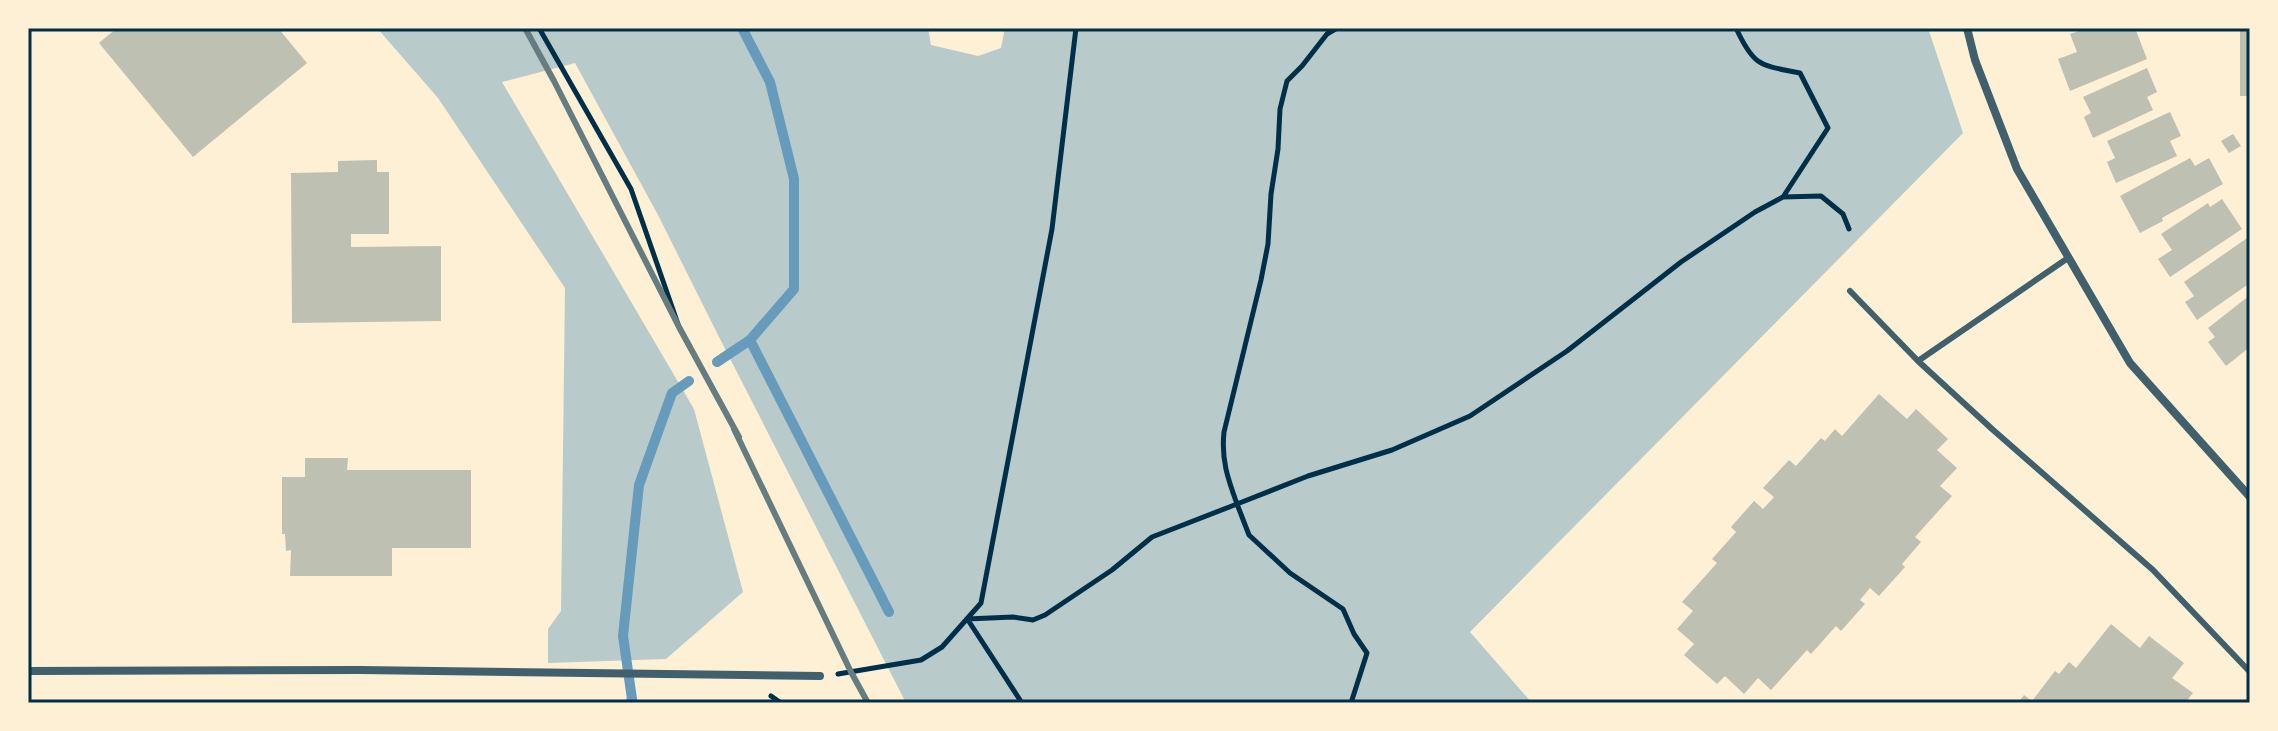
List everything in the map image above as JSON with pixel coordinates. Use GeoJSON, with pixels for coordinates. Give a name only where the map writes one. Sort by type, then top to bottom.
{"type":"FeatureCollection","features":[{"type":"Feature","properties":{"kind":"street"},"geometry":{"type":"LineString","coordinates":[[1967,28],[1975,60],[2017,169],[2130,363],[2250,497]]}},
{"type":"Feature","properties":{"kind":"street"},"geometry":{"type":"LineString","coordinates":[[28,671],[360,670],[820,676]]}},
{"type":"Feature","properties":{"kind":"lane"},"geometry":{"type":"LineString","coordinates":[[1918,361],[2068,258]]}},
{"type":"Feature","properties":{"kind":"lane"},"geometry":{"type":"LineString","coordinates":[[1850,291],[1918,361],[2153,570],[2250,672]]}},
{"type":"Feature","properties":{"kind":"path"},"geometry":{"type":"LineString","coordinates":[[539,28],[631,189],[679,327]]}},
{"type":"Feature","properties":{"kind":"path"},"geometry":{"type":"LineString","coordinates":[[820,676],[921,660],[942,647],[981,603],[1052,229],[1076,28]]}},
{"type":"Feature","properties":{"kind":"path"},"geometry":{"type":"LineString","coordinates":[[1337,28],[1327,34],[1287,81],[1280,109],[1268,244],[1222,451],[1227,477],[1249,535],[1290,573],[1343,609],[1367,653],[1351,703]]}},
{"type":"Feature","properties":{"kind":"path"},"geometry":{"type":"LineString","coordinates":[[1736,28],[1746,49],[1759,64],[1800,73],[1828,128],[1783,197]]}},
{"type":"Feature","properties":{"kind":"path"},"geometry":{"type":"LineString","coordinates":[[967,619],[1013,617],[1033,620],[1112,570],[1152,537],[1308,476],[1392,450],[1470,416],[1567,351],[1681,262],[1783,197],[1821,196],[1843,214],[1849,229]]}},
{"type":"Feature","properties":{"kind":"path"},"geometry":{"type":"LineString","coordinates":[[967,619],[1022,703]]}},
{"type":"Feature","properties":{"kind":"shaded area"},"geometry":{"type":"Polygon","coordinates":[[[377,28],[928,28],[931,45],[978,56],[1001,48],[1005,28],[1928,28],[1963,133],[1470,632],[1532,703],[906,703],[658,215],[575,63],[502,82],[694,409],[743,592],[666,659],[548,663],[548,629],[561,611],[565,288],[438,98],[377,28]]]}},
{"type":"Feature","properties":{"kind":"building"},"geometry":{"type":"Polygon","coordinates":[[[117,28],[278,28],[307,63],[193,157],[99,43],[117,28]]]}},
{"type":"Feature","properties":{"kind":"building"},"geometry":{"type":"Polygon","coordinates":[[[2088,28],[2135,28],[2147,59],[2070,91],[2058,59],[2077,52],[2070,34],[2088,28]]]}},
{"type":"Feature","properties":{"kind":"building"},"geometry":{"type":"Polygon","coordinates":[[[2240,28],[2250,28],[2250,96],[2240,96],[2240,28]]]}},
{"type":"Feature","properties":{"kind":"building"},"geometry":{"type":"Polygon","coordinates":[[[2147,68],[2157,92],[2147,97],[2153,110],[2093,138],[2084,117],[2091,113],[2083,97],[2147,68]]]}},
{"type":"Feature","properties":{"kind":"building"},"geometry":{"type":"Polygon","coordinates":[[[2170,112],[2181,136],[2170,141],[2177,156],[2116,183],[2107,162],[2115,158],[2107,141],[2170,112]]]}},
{"type":"Feature","properties":{"kind":"building"},"geometry":{"type":"Polygon","coordinates":[[[2233,134],[2241,146],[2229,153],[2221,141],[2233,134]]]}},
{"type":"Feature","properties":{"kind":"building"},"geometry":{"type":"Polygon","coordinates":[[[2190,158],[2195,166],[2209,158],[2223,184],[2140,233],[2120,196],[2190,158]]]}},
{"type":"Feature","properties":{"kind":"building"},"geometry":{"type":"Polygon","coordinates":[[[377,160],[377,172],[389,172],[389,234],[351,234],[351,247],[441,246],[441,321],[292,323],[291,173],[338,172],[338,161],[377,160]]]}},
{"type":"Feature","properties":{"kind":"building"},"geometry":{"type":"Polygon","coordinates":[[[2222,199],[2242,229],[2170,277],[2158,259],[2172,250],[2161,234],[2208,203],[2210,207],[2222,199]]]}},
{"type":"Feature","properties":{"kind":"building"},"geometry":{"type":"Polygon","coordinates":[[[2250,236],[2250,283],[2197,320],[2185,302],[2194,296],[2184,282],[2250,236]]]}},
{"type":"Feature","properties":{"kind":"building"},"geometry":{"type":"Polygon","coordinates":[[[2250,295],[2250,347],[2226,366],[2208,342],[2215,337],[2208,328],[2250,295]]]}},
{"type":"Feature","properties":{"kind":"building"},"geometry":{"type":"Polygon","coordinates":[[[1879,394],[1907,419],[1916,409],[1948,439],[1937,450],[1957,468],[1940,486],[1952,496],[1915,537],[1921,542],[1902,564],[1905,567],[1879,596],[1870,588],[1860,600],[1865,604],[1841,631],[1836,626],[1811,654],[1807,650],[1771,690],[1758,678],[1744,694],[1725,676],[1717,684],[1684,655],[1694,644],[1677,629],[1693,611],[1682,602],[1717,563],[1712,559],[1736,532],[1731,527],[1754,501],[1763,509],[1774,497],[1763,488],[1789,460],[1796,466],[1821,438],[1825,441],[1835,429],[1842,436],[1879,394]]]}},
{"type":"Feature","properties":{"kind":"building"},"geometry":{"type":"Polygon","coordinates":[[[305,458],[348,458],[347,470],[471,470],[471,548],[392,548],[392,576],[290,576],[291,550],[286,551],[285,534],[282,534],[282,477],[305,477],[305,458]]]}},
{"type":"Feature","properties":{"kind":"building"},"geometry":{"type":"Polygon","coordinates":[[[2111,624],[2140,648],[2149,636],[2184,663],[2172,678],[2193,693],[2185,703],[2018,703],[2024,695],[2032,701],[2055,671],[2059,674],[2069,662],[2076,668],[2111,624]]]}},
{"type":"Feature","properties":{"kind":"waterway"},"geometry":{"type":"LineString","coordinates":[[717,362],[750,340],[794,289],[794,179],[770,82],[742,28]]}},
{"type":"Feature","properties":{"kind":"waterway"},"geometry":{"type":"LineString","coordinates":[[750,340],[889,612]]}},
{"type":"Feature","properties":{"kind":"waterway"},"geometry":{"type":"LineString","coordinates":[[630,703],[632,699],[623,636],[639,485],[672,393],[689,381]]}},
{"type":"Feature","properties":{"kind":"railway"},"geometry":{"type":"LineString","coordinates":[[525,28],[739,437]]}},
{"type":"Feature","properties":{"kind":"railway"},"geometry":{"type":"LineString","coordinates":[[734,429],[868,703]]}}]}
